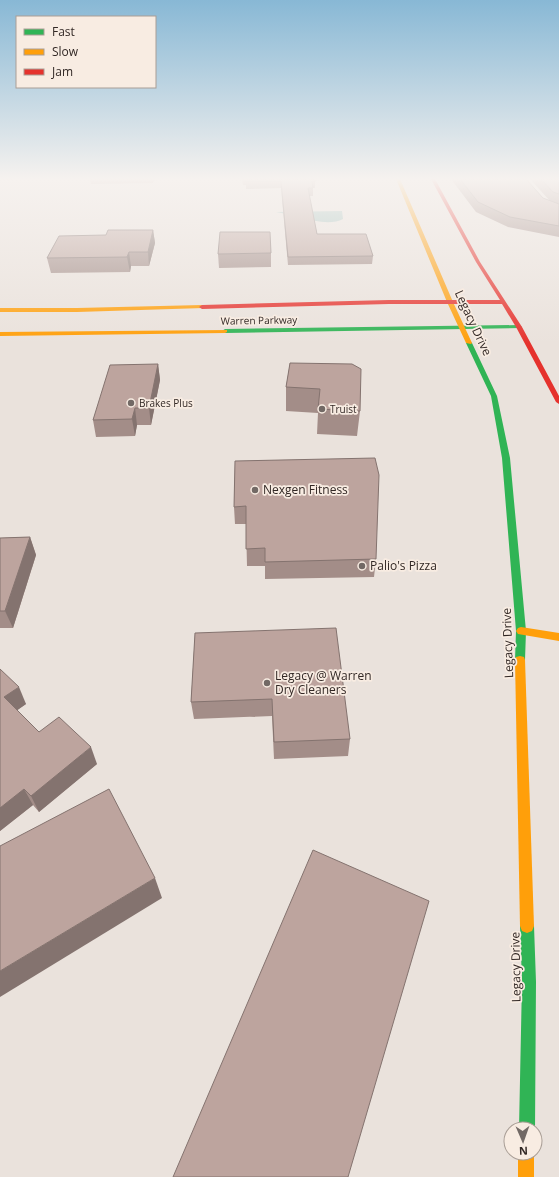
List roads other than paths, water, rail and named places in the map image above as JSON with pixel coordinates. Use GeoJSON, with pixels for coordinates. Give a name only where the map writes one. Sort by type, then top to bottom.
{"type":"FeatureCollection","features":[{"type":"Feature","properties":{"kind":"main road","name":"Legacy Drive"},"geometry":{"type":"LineString","coordinates":[[421,234],[461,328],[494,396],[506,458],[521,631],[520,649],[529,982],[527,1121]]}},
{"type":"Feature","properties":{"kind":"main road"},"geometry":{"type":"LineString","coordinates":[[463,234],[478,262],[519,327],[559,402]]}},
{"type":"Feature","properties":{"kind":"main road","name":"Warren Parkway"},"geometry":{"type":"LineString","coordinates":[[0,310],[77,310],[303,304],[503,302]]}},
{"type":"Feature","properties":{"kind":"main road"},"geometry":{"type":"LineString","coordinates":[[64,333],[77,310]]}},
{"type":"Feature","properties":{"kind":"main road","name":"Warren Parkway"},"geometry":{"type":"LineString","coordinates":[[0,334],[519,327]]}},
{"type":"Feature","properties":{"kind":"main road"},"geometry":{"type":"LineString","coordinates":[[521,631],[559,638]]}},
{"type":"Feature","properties":{"kind":"main road"},"geometry":{"type":"LineString","coordinates":[[526,1161],[526,1177]]}},
{"type":"Feature","properties":{"kind":"place","name":"Brakes Plus"},"geometry":{"type":"Point","coordinates":[131,403]}},
{"type":"Feature","properties":{"kind":"place","name":"Truist"},"geometry":{"type":"Point","coordinates":[322,409]}},
{"type":"Feature","properties":{"kind":"place","name":"Nexgen Fitness"},"geometry":{"type":"Point","coordinates":[255,490]}},
{"type":"Feature","properties":{"kind":"place","name":"Palio's Pizza"},"geometry":{"type":"Point","coordinates":[362,566]}},
{"type":"Feature","properties":{"kind":"place","name":"Legacy @ Warren Dry Cleaners"},"geometry":{"type":"Point","coordinates":[267,683]}}]}
